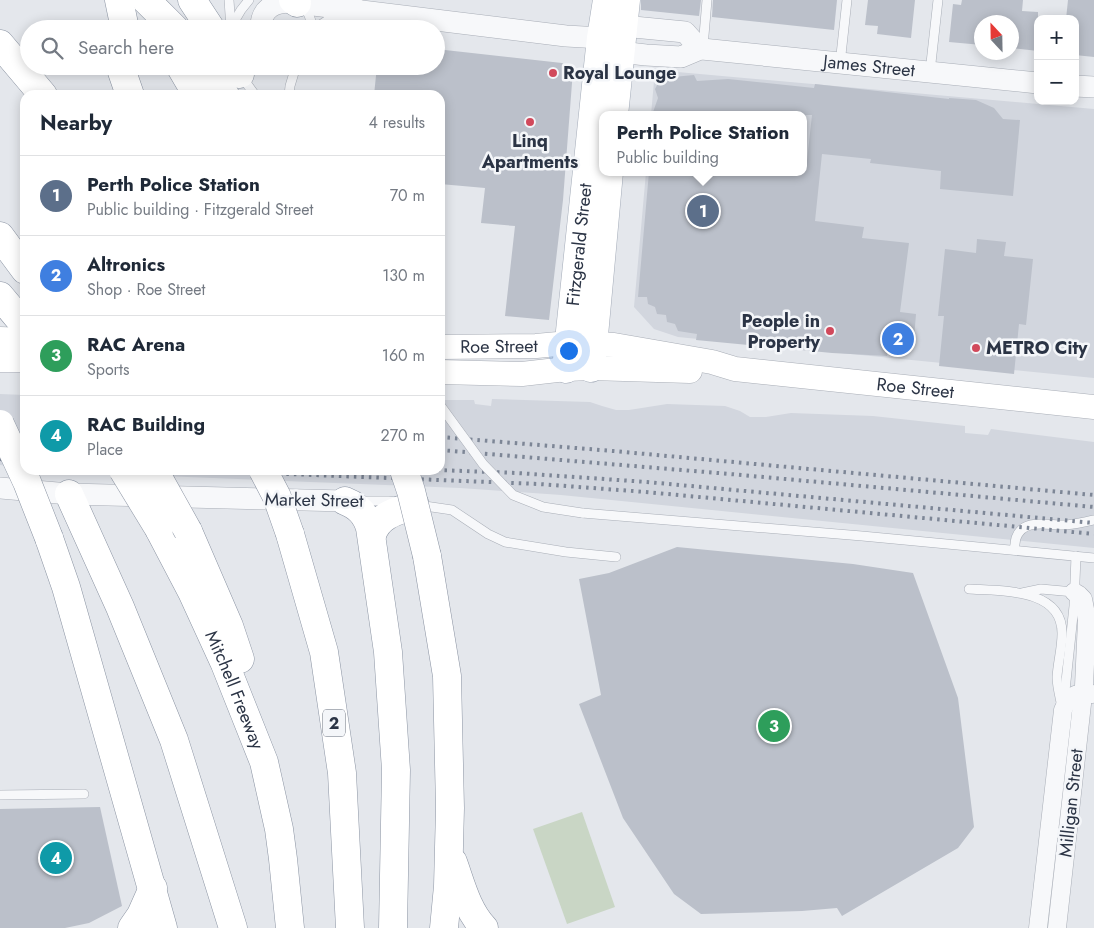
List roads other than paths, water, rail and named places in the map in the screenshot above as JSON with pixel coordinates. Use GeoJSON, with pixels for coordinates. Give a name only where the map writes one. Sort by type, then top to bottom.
{"type":"FeatureCollection","features":[{"type":"Feature","properties":{"kind":"main road"},"geometry":{"type":"LineString","coordinates":[[104,0],[107,20]]}},
{"type":"Feature","properties":{"kind":"main road"},"geometry":{"type":"LineString","coordinates":[[119,0],[123,20]]}},
{"type":"Feature","properties":{"kind":"main road"},"geometry":{"type":"LineString","coordinates":[[130,0],[147,20]]}},
{"type":"Feature","properties":{"kind":"main road"},"geometry":{"type":"LineString","coordinates":[[146,0],[166,20]]}},
{"type":"Feature","properties":{"kind":"main road"},"geometry":{"type":"LineString","coordinates":[[192,0],[215,20]]}},
{"type":"Feature","properties":{"kind":"main road","name":"Fitzgerald Street"},"geometry":{"type":"LineString","coordinates":[[607,0],[617,29],[614,111]]}},
{"type":"Feature","properties":{"kind":"main road","name":"Fitzgerald Street"},"geometry":{"type":"LineString","coordinates":[[608,111],[617,29]]}},
{"type":"Feature","properties":{"kind":"main road"},"geometry":{"type":"LineString","coordinates":[[0,44],[20,68]]}},
{"type":"Feature","properties":{"kind":"main road"},"geometry":{"type":"LineString","coordinates":[[26,75],[39,90]]}},
{"type":"Feature","properties":{"kind":"main road"},"geometry":{"type":"LineString","coordinates":[[123,75],[128,90]]}},
{"type":"Feature","properties":{"kind":"main road"},"geometry":{"type":"LineString","coordinates":[[136,75],[141,90]]}},
{"type":"Feature","properties":{"kind":"main road"},"geometry":{"type":"LineString","coordinates":[[185,75],[194,90]]}},
{"type":"Feature","properties":{"kind":"main road","name":"Fitzgerald Street"},"geometry":{"type":"LineString","coordinates":[[580,356],[600,176]]}},
{"type":"Feature","properties":{"kind":"main road","name":"Fitzgerald Street"},"geometry":{"type":"LineString","coordinates":[[580,356],[608,176]]}},
{"type":"Feature","properties":{"kind":"main road"},"geometry":{"type":"LineString","coordinates":[[0,236],[20,263]]}},
{"type":"Feature","properties":{"kind":"main road"},"geometry":{"type":"LineString","coordinates":[[0,339],[20,340]]}},
{"type":"Feature","properties":{"kind":"main road","name":"Roe Street"},"geometry":{"type":"LineString","coordinates":[[445,372],[522,374],[614,345],[712,362],[736,369],[1094,407]]}},
{"type":"Feature","properties":{"kind":"main road","name":"Roe Street"},"geometry":{"type":"LineString","coordinates":[[445,348],[536,346],[580,356]]}},
{"type":"Feature","properties":{"kind":"main road"},"geometry":{"type":"LineString","coordinates":[[0,360],[20,360]]}},
{"type":"Feature","properties":{"kind":"main road"},"geometry":{"type":"LineString","coordinates":[[0,424],[20,467]]}},
{"type":"Feature","properties":{"kind":"main road"},"geometry":{"type":"LineString","coordinates":[[24,475],[49,538],[66,588],[164,928]]}},
{"type":"Feature","properties":{"kind":"main road","name":"Mitchell Freeway"},"geometry":{"type":"LineString","coordinates":[[126,475],[159,529],[192,592],[221,655],[264,762],[283,859],[290,924]]}},
{"type":"Feature","properties":{"kind":"main road"},"geometry":{"type":"LineString","coordinates":[[157,475],[188,531],[229,626],[256,710],[264,762]]}},
{"type":"Feature","properties":{"kind":"main road","name":"2"},"geometry":{"type":"LineString","coordinates":[[266,475],[277,497],[290,534],[324,652],[342,773],[350,923]]}},
{"type":"Feature","properties":{"kind":"main road"},"geometry":{"type":"LineString","coordinates":[[271,475],[277,497]]}},
{"type":"Feature","properties":{"kind":"main road"},"geometry":{"type":"LineString","coordinates":[[405,475],[427,556],[447,676],[450,808],[448,886],[444,928]]}},
{"type":"Feature","properties":{"kind":"main road"},"geometry":{"type":"LineString","coordinates":[[69,494],[120,608],[174,740],[232,925]]}},
{"type":"Feature","properties":{"kind":"main road"},"geometry":{"type":"LineString","coordinates":[[345,501],[355,505],[369,523],[388,652],[396,770],[393,922]]}},
{"type":"Feature","properties":{"kind":"main road"},"geometry":{"type":"LineString","coordinates":[[372,535],[377,524],[385,516],[415,504]]}},
{"type":"Feature","properties":{"kind":"main road"},"geometry":{"type":"LineString","coordinates":[[448,851],[470,908],[484,928]]}},
{"type":"Feature","properties":{"kind":"main road"},"geometry":{"type":"LineString","coordinates":[[132,928],[141,915],[153,888]]}},
{"type":"Feature","properties":{"kind":"street","name":"James Street"},"geometry":{"type":"LineString","coordinates":[[261,20],[272,5],[284,0],[442,20]]}},
{"type":"Feature","properties":{"kind":"street"},"geometry":{"type":"LineString","coordinates":[[339,20],[356,9]]}},
{"type":"Feature","properties":{"kind":"street","name":"James Street"},"geometry":{"type":"LineString","coordinates":[[445,20],[566,36],[617,29],[646,55],[681,57],[701,49],[1034,83]]}},
{"type":"Feature","properties":{"kind":"street"},"geometry":{"type":"LineString","coordinates":[[1079,86],[1094,87]]}},
{"type":"Feature","properties":{"kind":"street","name":"Market Street"},"geometry":{"type":"LineString","coordinates":[[0,488],[69,494],[345,501]]}},
{"type":"Feature","properties":{"kind":"street","name":"Milligan Street"},"geometry":{"type":"LineString","coordinates":[[1058,928],[1087,691],[1086,608],[1083,599],[1074,592]]}},
{"type":"Feature","properties":{"kind":"street"},"geometry":{"type":"LineString","coordinates":[[1063,710],[1066,701],[1072,696],[1087,691]]}},
{"type":"Feature","properties":{"kind":"street","name":"Milligan Street"},"geometry":{"type":"LineString","coordinates":[[1038,928],[1063,710]]}},
{"type":"Feature","properties":{"kind":"lane"},"geometry":{"type":"LineString","coordinates":[[225,20],[229,0]]}},
{"type":"Feature","properties":{"kind":"lane"},"geometry":{"type":"LineString","coordinates":[[232,20],[249,0]]}},
{"type":"Feature","properties":{"kind":"lane"},"geometry":{"type":"LineString","coordinates":[[701,49],[707,0]]}},
{"type":"Feature","properties":{"kind":"lane"},"geometry":{"type":"LineString","coordinates":[[840,64],[846,0]]}},
{"type":"Feature","properties":{"kind":"lane"},"geometry":{"type":"LineString","coordinates":[[930,72],[938,0]]}},
{"type":"Feature","properties":{"kind":"lane"},"geometry":{"type":"LineString","coordinates":[[295,1],[303,6],[310,20]]}},
{"type":"Feature","properties":{"kind":"lane"},"geometry":{"type":"LineString","coordinates":[[290,90],[293,75]]}},
{"type":"Feature","properties":{"kind":"lane"},"geometry":{"type":"LineString","coordinates":[[445,411],[483,464],[513,495],[543,507],[582,513],[862,536],[1094,558]]}},
{"type":"Feature","properties":{"kind":"lane","name":"Market Street"},"geometry":{"type":"LineString","coordinates":[[345,501],[388,501],[452,510],[488,534],[505,542],[566,552],[616,557]]}},
{"type":"Feature","properties":{"kind":"lane"},"geometry":{"type":"LineString","coordinates":[[1014,550],[1018,534],[1031,524],[1070,525],[1094,520]]}},
{"type":"Feature","properties":{"kind":"lane","name":"Milligan Street"},"geometry":{"type":"LineString","coordinates":[[1063,710],[1074,606],[1076,556]]}},
{"type":"Feature","properties":{"kind":"lane"},"geometry":{"type":"LineString","coordinates":[[969,589],[1021,593],[1040,599],[1053,607],[1060,618],[1062,633],[1057,678],[1063,710]]}},
{"type":"Feature","properties":{"kind":"lane"},"geometry":{"type":"LineString","coordinates":[[1021,593],[1042,589],[1074,592]]}},
{"type":"Feature","properties":{"kind":"lane"},"geometry":{"type":"LineString","coordinates":[[1087,691],[1094,645]]}},
{"type":"Feature","properties":{"kind":"lane"},"geometry":{"type":"LineString","coordinates":[[0,796],[84,794]]}},
{"type":"Feature","properties":{"kind":"railway"},"geometry":{"type":"LineString","coordinates":[[445,437],[1094,495]]}},
{"type":"Feature","properties":{"kind":"railway"},"geometry":{"type":"LineString","coordinates":[[0,449],[20,451]]}},
{"type":"Feature","properties":{"kind":"railway"},"geometry":{"type":"LineString","coordinates":[[445,450],[1094,507]]}},
{"type":"Feature","properties":{"kind":"railway"},"geometry":{"type":"LineString","coordinates":[[0,459],[20,461]]}},
{"type":"Feature","properties":{"kind":"railway"},"geometry":{"type":"LineString","coordinates":[[445,470],[647,482],[1094,523]]}},
{"type":"Feature","properties":{"kind":"railway"},"geometry":{"type":"LineString","coordinates":[[314,475],[539,484],[646,492],[1094,534]]}},
{"type":"Feature","properties":{"kind":"place","name":"Royal Lounge"},"geometry":{"type":"Point","coordinates":[553,73]}},
{"type":"Feature","properties":{"kind":"place","name":"Linq Apartments"},"geometry":{"type":"Point","coordinates":[530,122]}},
{"type":"Feature","properties":{"kind":"place","name":"Perth Police Station"},"geometry":{"type":"Point","coordinates":[703,211]}},
{"type":"Feature","properties":{"kind":"place","name":"People in Property"},"geometry":{"type":"Point","coordinates":[830,331]}},
{"type":"Feature","properties":{"kind":"place","name":"Altronics"},"geometry":{"type":"Point","coordinates":[898,339]}},
{"type":"Feature","properties":{"kind":"place","name":"METRO City"},"geometry":{"type":"Point","coordinates":[976,348]}},
{"type":"Feature","properties":{"kind":"place","name":"RAC Arena"},"geometry":{"type":"Point","coordinates":[774,726]}},
{"type":"Feature","properties":{"kind":"place","name":"RAC Building"},"geometry":{"type":"Point","coordinates":[56,858]}}]}
